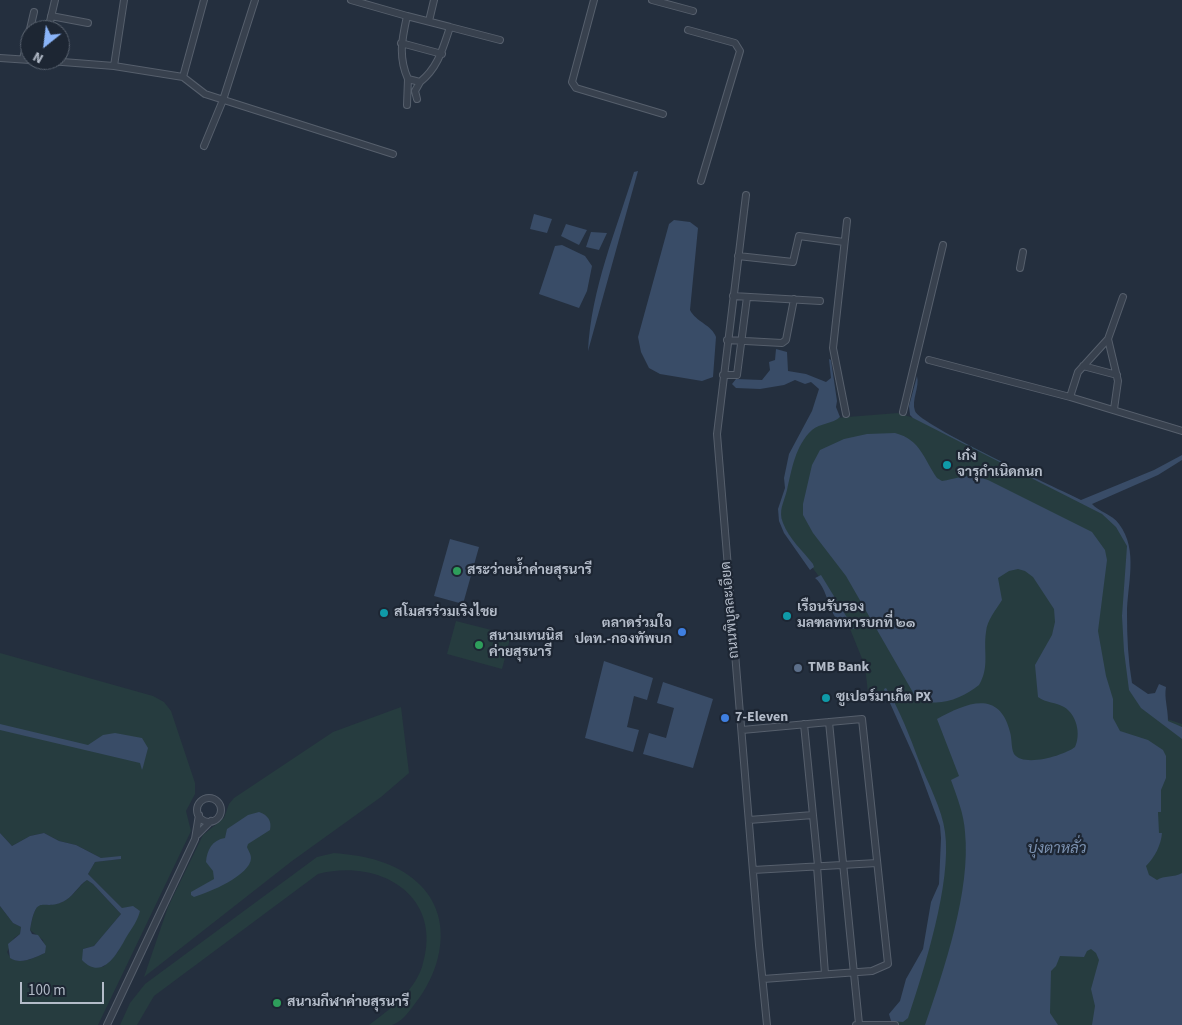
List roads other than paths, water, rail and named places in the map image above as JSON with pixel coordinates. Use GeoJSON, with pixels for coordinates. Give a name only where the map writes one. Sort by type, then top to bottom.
{"type":"FeatureCollection","features":[{"type":"Feature","properties":{"kind":"street"},"geometry":{"type":"LineString","coordinates":[[50,20],[55,0]]}},
{"type":"Feature","properties":{"kind":"street"},"geometry":{"type":"LineString","coordinates":[[114,66],[124,0]]}},
{"type":"Feature","properties":{"kind":"street"},"geometry":{"type":"LineString","coordinates":[[183,77],[204,0]]}},
{"type":"Feature","properties":{"kind":"street"},"geometry":{"type":"LineString","coordinates":[[204,146],[223,100],[256,0]]}},
{"type":"Feature","properties":{"kind":"street"},"geometry":{"type":"LineString","coordinates":[[351,0],[500,40]]}},
{"type":"Feature","properties":{"kind":"street"},"geometry":{"type":"LineString","coordinates":[[429,21],[434,0]]}},
{"type":"Feature","properties":{"kind":"street"},"geometry":{"type":"LineString","coordinates":[[594,0],[572,82],[576,88],[663,114]]}},
{"type":"Feature","properties":{"kind":"street"},"geometry":{"type":"LineString","coordinates":[[652,0],[693,11]]}},
{"type":"Feature","properties":{"kind":"street"},"geometry":{"type":"LineString","coordinates":[[33,20],[34,12]]}},
{"type":"Feature","properties":{"kind":"street"},"geometry":{"type":"LineString","coordinates":[[51,16],[88,23]]}},
{"type":"Feature","properties":{"kind":"street"},"geometry":{"type":"LineString","coordinates":[[407,104],[408,79],[403,67],[400,43],[408,16]]}},
{"type":"Feature","properties":{"kind":"street"},"geometry":{"type":"LineString","coordinates":[[417,99],[415,91],[420,82],[433,70],[442,54],[450,27]]}},
{"type":"Feature","properties":{"kind":"street"},"geometry":{"type":"LineString","coordinates":[[688,30],[735,43],[740,51],[701,181]]}},
{"type":"Feature","properties":{"kind":"street"},"geometry":{"type":"LineString","coordinates":[[400,43],[442,54]]}},
{"type":"Feature","properties":{"kind":"street"},"geometry":{"type":"LineString","coordinates":[[0,58],[20,59]]}},
{"type":"Feature","properties":{"kind":"street"},"geometry":{"type":"LineString","coordinates":[[70,62],[114,66],[183,77],[206,94],[393,154]]}},
{"type":"Feature","properties":{"kind":"street"},"geometry":{"type":"LineString","coordinates":[[408,79],[420,82]]}},
{"type":"Feature","properties":{"kind":"street","name":"ถนนพิบูลละเอียด"},"geometry":{"type":"LineString","coordinates":[[746,195],[717,434],[753,870],[768,1025]]}},
{"type":"Feature","properties":{"kind":"street"},"geometry":{"type":"LineString","coordinates":[[846,414],[833,348],[847,221]]}},
{"type":"Feature","properties":{"kind":"street"},"geometry":{"type":"LineString","coordinates":[[738,256],[792,262],[799,236],[844,242]]}},
{"type":"Feature","properties":{"kind":"street"},"geometry":{"type":"LineString","coordinates":[[903,412],[943,246]]}},
{"type":"Feature","properties":{"kind":"street"},"geometry":{"type":"LineString","coordinates":[[1020,268],[1023,252]]}},
{"type":"Feature","properties":{"kind":"street"},"geometry":{"type":"LineString","coordinates":[[733,296],[820,301]]}},
{"type":"Feature","properties":{"kind":"street"},"geometry":{"type":"LineString","coordinates":[[723,375],[736,374],[747,297]]}},
{"type":"Feature","properties":{"kind":"street"},"geometry":{"type":"LineString","coordinates":[[1070,396],[1076,375],[1108,339],[1123,297]]}},
{"type":"Feature","properties":{"kind":"street"},"geometry":{"type":"LineString","coordinates":[[727,340],[782,343],[786,340],[794,299]]}},
{"type":"Feature","properties":{"kind":"street"},"geometry":{"type":"LineString","coordinates":[[1108,339],[1117,375],[1114,409]]}},
{"type":"Feature","properties":{"kind":"street"},"geometry":{"type":"LineString","coordinates":[[929,360],[1070,396],[1182,431]]}},
{"type":"Feature","properties":{"kind":"street"},"geometry":{"type":"LineString","coordinates":[[1083,366],[1117,375]]}},
{"type":"Feature","properties":{"kind":"street"},"geometry":{"type":"LineString","coordinates":[[742,730],[862,719],[888,964],[872,971],[763,979]]}},
{"type":"Feature","properties":{"kind":"street"},"geometry":{"type":"LineString","coordinates":[[829,722],[854,972],[857,1024],[895,1025]]}},
{"type":"Feature","properties":{"kind":"street"},"geometry":{"type":"LineString","coordinates":[[804,724],[825,974]]}},
{"type":"Feature","properties":{"kind":"street"},"geometry":{"type":"LineString","coordinates":[[107,1025],[197,835],[198,807],[202,801],[209,798],[216,800],[221,807],[220,815],[197,835]]}},
{"type":"Feature","properties":{"kind":"street"},"geometry":{"type":"LineString","coordinates":[[199,815],[204,820],[211,821]]}},
{"type":"Feature","properties":{"kind":"street"},"geometry":{"type":"LineString","coordinates":[[749,820],[813,816]]}},
{"type":"Feature","properties":{"kind":"street"},"geometry":{"type":"LineString","coordinates":[[753,870],[877,863]]}},
{"type":"Feature","properties":{"kind":"water"},"geometry":{"type":"Polygon","coordinates":[[[638,171],[588,351],[590,328],[599,283],[634,172],[638,171]]]}},
{"type":"Feature","properties":{"kind":"water"},"geometry":{"type":"Polygon","coordinates":[[[534,214],[552,219],[547,233],[530,229],[534,214]]]}},
{"type":"Feature","properties":{"kind":"water"},"geometry":{"type":"Polygon","coordinates":[[[674,220],[690,222],[698,228],[690,310],[696,318],[711,329],[716,337],[713,377],[702,381],[660,374],[649,368],[641,352],[638,337],[669,224],[674,220]]]}},
{"type":"Feature","properties":{"kind":"water"},"geometry":{"type":"Polygon","coordinates":[[[566,224],[587,230],[579,245],[561,236],[566,224]]]}},
{"type":"Feature","properties":{"kind":"water"},"geometry":{"type":"Polygon","coordinates":[[[591,232],[607,233],[599,250],[586,247],[591,232]]]}},
{"type":"Feature","properties":{"kind":"water"},"geometry":{"type":"Polygon","coordinates":[[[562,245],[585,256],[592,266],[587,291],[579,308],[539,294],[555,246],[562,245]]]}},
{"type":"Feature","properties":{"kind":"water"},"geometry":{"type":"Polygon","coordinates":[[[776,349],[787,352],[788,371],[806,374],[826,382],[831,378],[829,359],[831,360],[837,401],[836,407],[840,417],[815,428],[806,436],[795,458],[782,506],[783,523],[792,540],[813,564],[814,567],[810,570],[784,533],[779,521],[778,509],[785,488],[784,478],[789,454],[812,411],[819,389],[811,382],[805,384],[795,380],[784,385],[760,389],[736,388],[732,384],[736,379],[762,380],[770,370],[769,362],[775,360],[776,349]]]}},
{"type":"Feature","properties":{"kind":"water"},"geometry":{"type":"Polygon","coordinates":[[[917,376],[914,407],[915,411],[923,418],[964,442],[1081,500],[1154,470],[1182,455],[1182,460],[1158,475],[1092,504],[1119,524],[1129,545],[1130,568],[1127,631],[1132,683],[1148,694],[1155,693],[1159,684],[1166,687],[1168,721],[1182,727],[1182,739],[1141,708],[1129,690],[1122,616],[1127,546],[1116,527],[1102,514],[913,418],[910,415],[909,406],[917,376]]]}},
{"type":"Feature","properties":{"kind":"water","name":"บุ่งตาหลั่ว"},"geometry":{"type":"Polygon","coordinates":[[[895,433],[911,440],[916,445],[937,478],[942,481],[969,476],[988,480],[1092,532],[1105,550],[1107,560],[1098,631],[1106,676],[1113,699],[1113,718],[1120,731],[1148,740],[1163,750],[1166,756],[1166,778],[1161,790],[1161,812],[1158,812],[1159,833],[1162,833],[1157,851],[1146,866],[1149,875],[1157,880],[1182,873],[1182,1025],[1092,1025],[1095,1006],[1091,989],[1099,960],[1096,953],[1091,949],[1087,951],[1084,957],[1060,956],[1056,966],[1051,971],[1050,1013],[1058,1025],[925,1025],[948,955],[960,904],[966,855],[963,819],[951,780],[959,776],[937,719],[959,709],[980,703],[998,709],[1005,718],[1011,734],[1014,754],[1026,760],[1044,759],[1070,750],[1075,747],[1078,731],[1075,720],[1068,710],[1061,705],[1038,697],[1035,665],[1052,635],[1055,622],[1054,609],[1033,577],[1025,571],[1018,569],[1009,571],[998,578],[1002,600],[988,623],[985,639],[984,672],[979,685],[964,695],[948,701],[931,702],[915,696],[846,576],[813,533],[803,515],[803,504],[812,465],[820,450],[844,439],[867,434],[895,433]]]}},
{"type":"Feature","properties":{"kind":"water","name":"สระว่ายนํ้าค่ายสุรนารี"},"geometry":{"type":"Polygon","coordinates":[[[450,539],[479,547],[463,604],[434,596],[450,539]]]}},
{"type":"Feature","properties":{"kind":"water"},"geometry":{"type":"Polygon","coordinates":[[[821,575],[854,629],[839,623],[834,616],[824,591],[815,578],[821,575]]]}},
{"type":"Feature","properties":{"kind":"water"},"geometry":{"type":"Polygon","coordinates":[[[604,661],[653,678],[647,700],[634,696],[627,727],[639,730],[633,752],[585,738],[604,661]]]}},
{"type":"Feature","properties":{"kind":"water"},"geometry":{"type":"Polygon","coordinates":[[[663,682],[713,699],[693,768],[643,754],[649,733],[666,738],[674,708],[657,703],[663,682]]]}},
{"type":"Feature","properties":{"kind":"water"},"geometry":{"type":"Polygon","coordinates":[[[886,688],[896,705],[938,805],[945,832],[946,852],[941,900],[922,976],[908,1018],[903,1022],[891,1021],[889,1014],[900,1001],[906,979],[923,949],[931,902],[939,884],[941,838],[940,826],[916,761],[885,692],[884,689],[886,688]]]}},
{"type":"Feature","properties":{"kind":"water"},"geometry":{"type":"Polygon","coordinates":[[[0,724],[88,745],[103,735],[115,733],[142,738],[148,748],[142,770],[140,763],[0,730],[0,724]]]}},
{"type":"Feature","properties":{"kind":"water"},"geometry":{"type":"Polygon","coordinates":[[[259,812],[269,819],[270,830],[248,844],[247,847],[251,858],[244,871],[237,877],[209,892],[194,897],[191,895],[191,892],[214,879],[213,871],[206,862],[211,846],[220,839],[225,838],[227,829],[248,815],[259,812]]]}},
{"type":"Feature","properties":{"kind":"water"},"geometry":{"type":"Polygon","coordinates":[[[0,833],[12,846],[30,836],[44,833],[59,841],[76,845],[101,858],[121,856],[121,859],[95,862],[88,874],[122,908],[133,906],[140,911],[119,950],[109,962],[97,968],[90,966],[82,960],[83,949],[94,946],[121,914],[87,880],[66,900],[58,904],[38,906],[35,910],[30,930],[32,934],[38,935],[46,946],[45,953],[23,961],[10,958],[8,944],[20,934],[21,927],[13,923],[0,906],[0,833]]]}},
{"type":"Feature","properties":{"kind":"place","name":"เก๋ง จารุกำเนิดกนก"},"geometry":{"type":"Point","coordinates":[947,465]}},
{"type":"Feature","properties":{"kind":"place","name":"สระว่ายนํ้าค่ายสุรนารี"},"geometry":{"type":"Point","coordinates":[457,571]}},
{"type":"Feature","properties":{"kind":"place","name":"สโมสรร่วมเริงไชย"},"geometry":{"type":"Point","coordinates":[384,613]}},
{"type":"Feature","properties":{"kind":"place","name":"เรือนรับรอง มลฑลทหารบกที่ ๒๑"},"geometry":{"type":"Point","coordinates":[787,616]}},
{"type":"Feature","properties":{"kind":"place","name":"ตลาดร่วมใจ ปตท.-กองทัพบก"},"geometry":{"type":"Point","coordinates":[682,632]}},
{"type":"Feature","properties":{"kind":"place","name":"สนามเทนนิส ค่ายสุรนารี"},"geometry":{"type":"Point","coordinates":[479,645]}},
{"type":"Feature","properties":{"kind":"place","name":"TMB Bank"},"geometry":{"type":"Point","coordinates":[798,668]}},
{"type":"Feature","properties":{"kind":"place","name":"ซูเปอร์มาเก็ต PX"},"geometry":{"type":"Point","coordinates":[826,698]}},
{"type":"Feature","properties":{"kind":"place","name":"7-Eleven"},"geometry":{"type":"Point","coordinates":[725,718]}},
{"type":"Feature","properties":{"kind":"place","name":"สนามกีฬาค่ายสุรนารี"},"geometry":{"type":"Point","coordinates":[277,1003]}}]}
